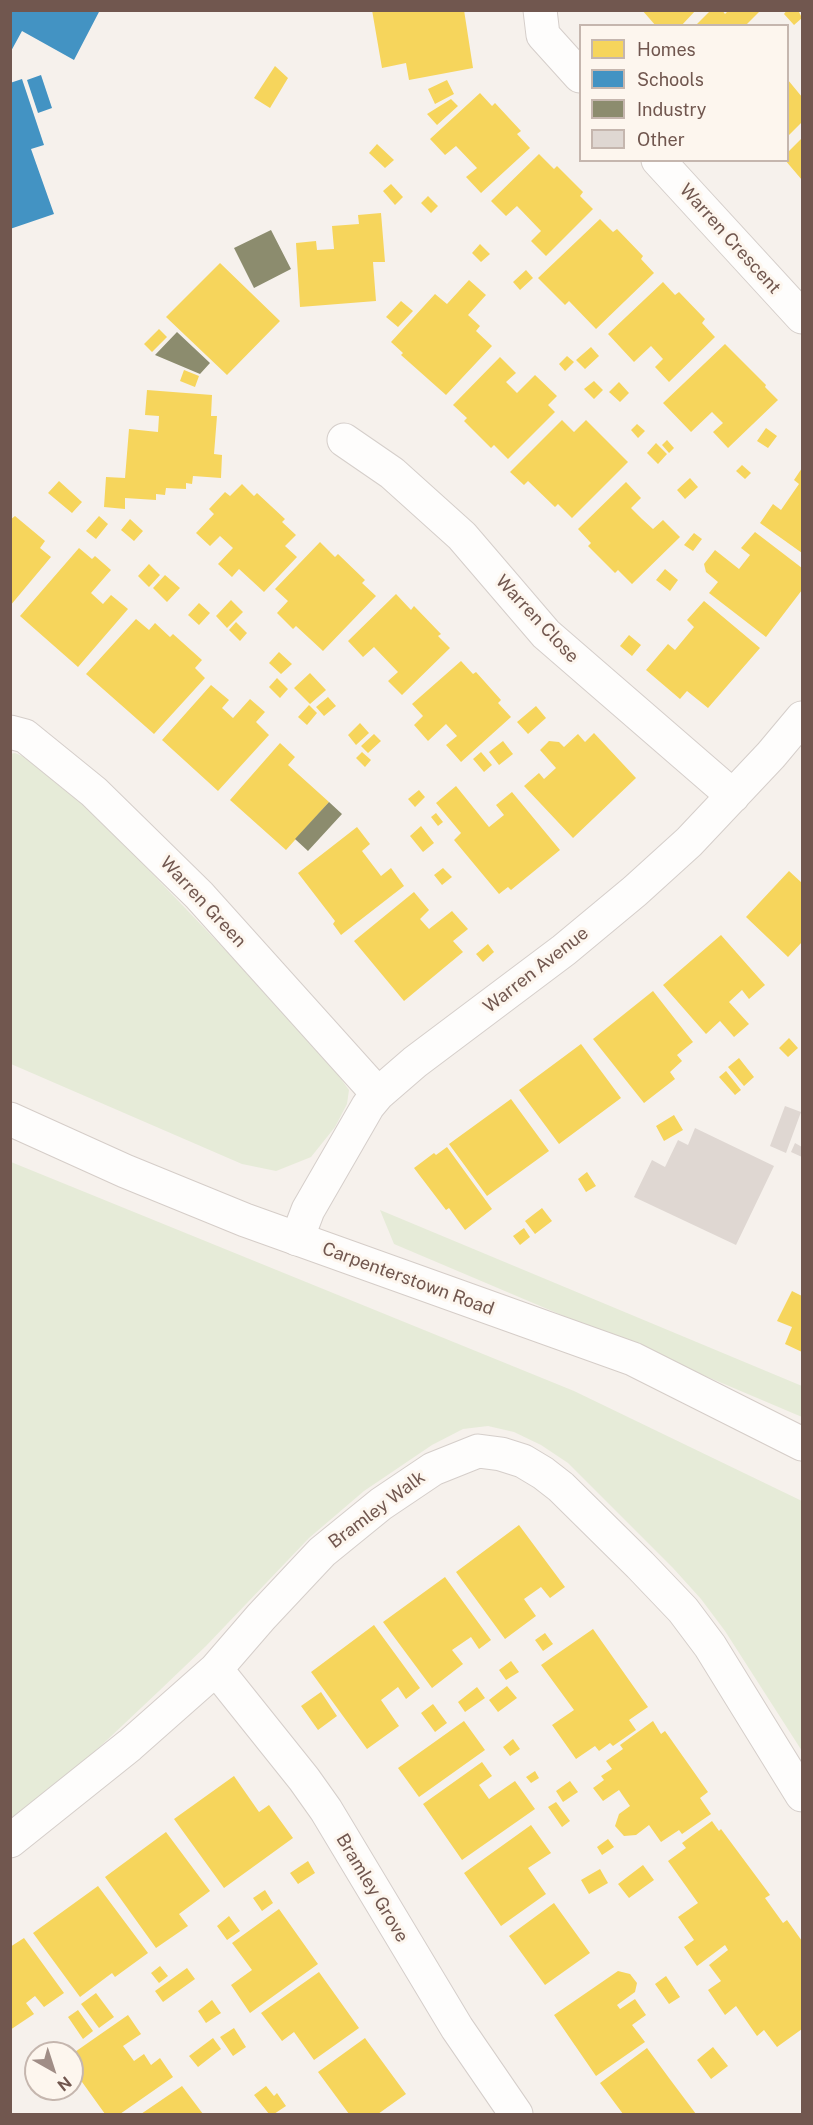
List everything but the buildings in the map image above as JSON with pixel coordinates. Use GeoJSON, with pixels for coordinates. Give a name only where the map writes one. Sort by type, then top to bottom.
{"type":"FeatureCollection","features":[{"type":"Feature","properties":{"kind":"street"},"geometry":{"type":"LineString","coordinates":[[540,10],[543,35],[579,75]]}},
{"type":"Feature","properties":{"kind":"street","name":"Warren Crescent"},"geometry":{"type":"LineString","coordinates":[[660,162],[802,317]]}},
{"type":"Feature","properties":{"kind":"street","name":"Warren Close"},"geometry":{"type":"LineString","coordinates":[[344,440],[392,473],[462,536],[546,634],[733,796]]}},
{"type":"Feature","properties":{"kind":"street","name":"Warren Avenue"},"geometry":{"type":"LineString","coordinates":[[297,1239],[308,1210],[368,1106],[378,1094],[415,1062],[564,950],[635,891],[689,842],[802,718]]}},
{"type":"Feature","properties":{"kind":"street","name":"Warren Green"},"geometry":{"type":"LineString","coordinates":[[10,732],[25,736],[94,792],[199,895],[378,1094]]}},
{"type":"Feature","properties":{"kind":"street","name":"Carpenterstown Road"},"geometry":{"type":"LineString","coordinates":[[10,1119],[125,1172],[297,1239],[633,1359],[802,1444]]}},
{"type":"Feature","properties":{"kind":"street","name":"Bramley Walk"},"geometry":{"type":"LineString","coordinates":[[10,1841],[41,1819],[130,1745],[216,1668],[318,1556],[381,1504],[433,1469],[478,1451],[501,1454],[523,1461],[561,1487],[682,1610],[710,1646],[737,1687],[802,1795]]}},
{"type":"Feature","properties":{"kind":"street","name":"Bramley Grove"},"geometry":{"type":"LineString","coordinates":[[216,1668],[326,1810],[457,2028],[516,2115]]}},
{"type":"Feature","properties":{"kind":"green space"},"geometry":{"type":"Polygon","coordinates":[[[15,753],[27,758],[98,817],[231,956],[336,1072],[349,1090],[347,1104],[335,1127],[311,1157],[276,1171],[242,1164],[11,1064],[10,754],[15,753]]]}},
{"type":"Feature","properties":{"kind":"green space"},"geometry":{"type":"Polygon","coordinates":[[[11,1162],[574,1391],[802,1501],[802,1751],[725,1631],[701,1599],[673,1568],[568,1463],[541,1445],[514,1432],[488,1426],[463,1429],[432,1445],[364,1491],[309,1538],[206,1646],[88,1758],[11,1820],[11,1162]]]}},
{"type":"Feature","properties":{"kind":"green space"},"geometry":{"type":"Polygon","coordinates":[[[380,1210],[802,1386],[802,1417],[394,1244],[380,1210]]]}}]}
